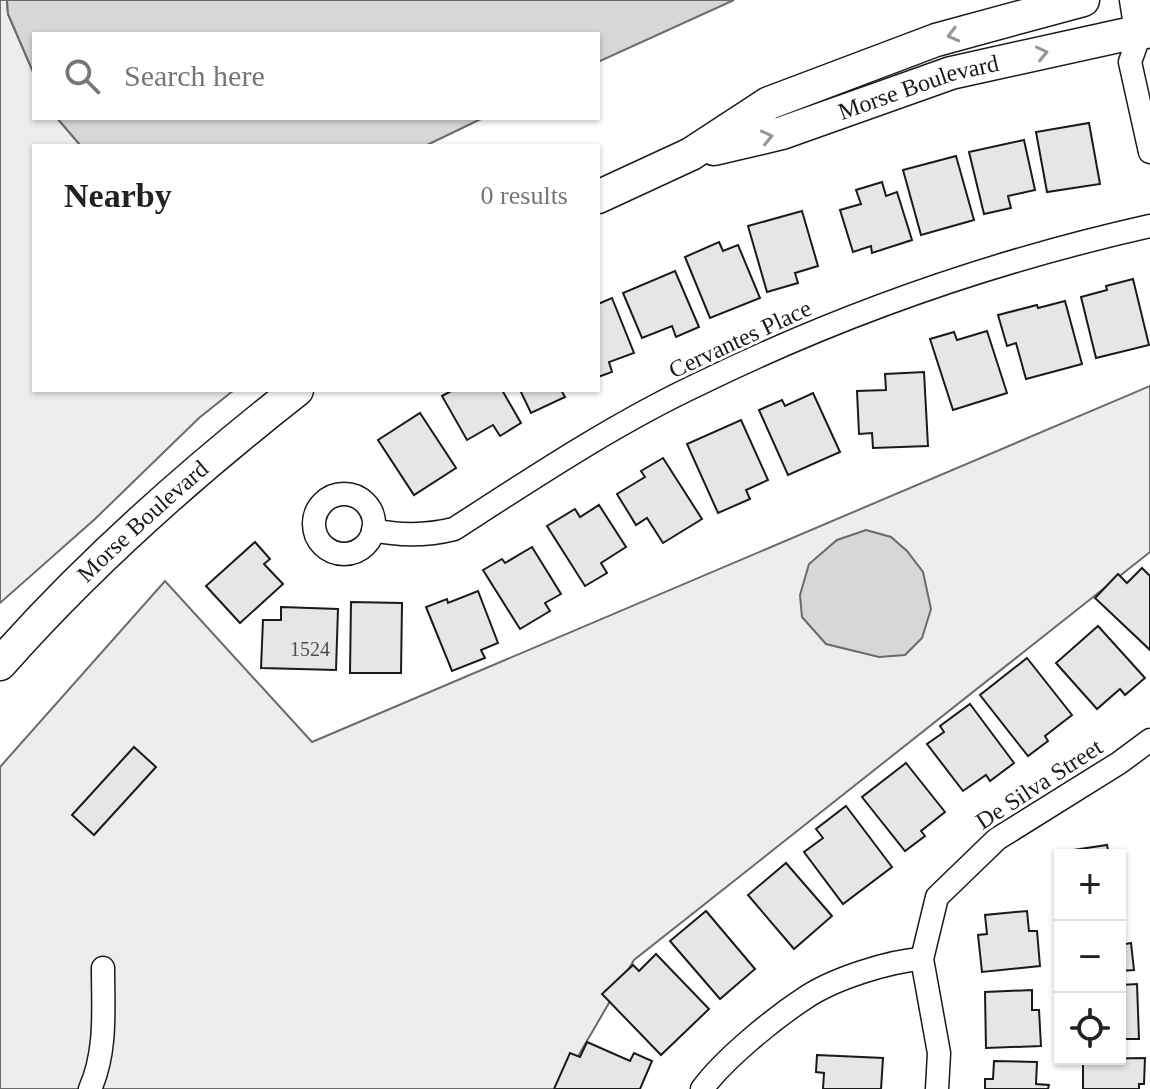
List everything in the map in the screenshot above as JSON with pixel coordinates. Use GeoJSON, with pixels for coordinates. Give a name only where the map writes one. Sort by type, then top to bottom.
{"type":"FeatureCollection","features":[{"type":"Feature","properties":{"kind":"street","name":"Morse Boulevard"},"geometry":{"type":"LineString","coordinates":[[600,196],[691,154],[769,103],[936,40],[1083,0]]}},
{"type":"Feature","properties":{"kind":"street","name":"Morse Boulevard"},"geometry":{"type":"LineString","coordinates":[[691,154],[782,133],[951,73],[1144,25]]}},
{"type":"Feature","properties":{"kind":"street"},"geometry":{"type":"LineString","coordinates":[[1144,25],[1130,62],[1150,152]]}},
{"type":"Feature","properties":{"kind":"street","name":"Cervantes Place"},"geometry":{"type":"LineString","coordinates":[[373,530],[398,536],[435,534],[454,529],[588,446],[696,385],[800,338],[889,302],[987,270],[1107,235],[1150,226]]}},
{"type":"Feature","properties":{"kind":"street","name":"Morse Boulevard"},"geometry":{"type":"LineString","coordinates":[[0,664],[34,625],[131,532],[229,443],[294,392]]}},
{"type":"Feature","properties":{"kind":"street","name":"De Silva Street"},"geometry":{"type":"LineString","coordinates":[[922,959],[937,897],[987,848],[1149,744]]}},
{"type":"Feature","properties":{"kind":"street"},"geometry":{"type":"LineString","coordinates":[[702,1089],[748,1044],[805,998],[830,984],[906,960],[922,959],[939,1053],[937,1089]]}},
{"type":"Feature","properties":{"kind":"street"},"geometry":{"type":"LineString","coordinates":[[90,1089],[101,1052],[103,968]]}},
{"type":"Feature","properties":{"kind":"shaded area"},"geometry":{"type":"Polygon","coordinates":[[[0,0],[7,0],[8,14],[32,69],[32,120],[59,120],[79,144],[32,144],[32,392],[232,392],[199,418],[95,519],[0,603],[0,0]]]}},
{"type":"Feature","properties":{"kind":"shaded area"},"geometry":{"type":"Polygon","coordinates":[[[7,0],[734,0],[600,61],[600,32],[32,32],[32,69],[8,14],[7,0]]]}},
{"type":"Feature","properties":{"kind":"shaded area"},"geometry":{"type":"Polygon","coordinates":[[[59,120],[479,120],[429,144],[79,144],[59,120]]]}},
{"type":"Feature","properties":{"kind":"shaded area"},"geometry":{"type":"Polygon","coordinates":[[[1150,386],[1150,552],[634,960],[559,1089],[0,1089],[0,767],[165,581],[312,742],[1150,386]]]}},
{"type":"Feature","properties":{"kind":"shaded area"},"geometry":{"type":"Polygon","coordinates":[[[866,530],[891,537],[923,572],[931,609],[922,638],[905,655],[879,657],[826,644],[802,617],[800,595],[809,564],[837,540],[866,530]]]}},
{"type":"Feature","properties":{"kind":"building"},"geometry":{"type":"Polygon","coordinates":[[[1089,123],[1100,184],[1047,192],[1036,132],[1089,123]]]}},
{"type":"Feature","properties":{"kind":"building"},"geometry":{"type":"Polygon","coordinates":[[[1024,140],[1035,190],[1008,196],[1011,208],[984,214],[969,152],[1024,140]]]}},
{"type":"Feature","properties":{"kind":"building"},"geometry":{"type":"Polygon","coordinates":[[[956,156],[974,220],[921,235],[903,170],[956,156]]]}},
{"type":"Feature","properties":{"kind":"building"},"geometry":{"type":"Polygon","coordinates":[[[882,182],[886,196],[897,192],[912,240],[872,253],[871,246],[853,252],[840,210],[861,204],[856,190],[882,182]]]}},
{"type":"Feature","properties":{"kind":"building"},"geometry":{"type":"Polygon","coordinates":[[[802,211],[818,266],[795,273],[798,283],[767,292],[748,226],[802,211]]]}},
{"type":"Feature","properties":{"kind":"building"},"geometry":{"type":"Polygon","coordinates":[[[719,242],[723,251],[738,245],[760,298],[710,318],[685,257],[719,242]]]}},
{"type":"Feature","properties":{"kind":"building"},"geometry":{"type":"Polygon","coordinates":[[[675,271],[699,327],[676,337],[672,326],[642,338],[623,293],[675,271]]]}},
{"type":"Feature","properties":{"kind":"building"},"geometry":{"type":"Polygon","coordinates":[[[1133,279],[1149,345],[1096,358],[1081,297],[1133,279]]]}},
{"type":"Feature","properties":{"kind":"building"},"geometry":{"type":"Polygon","coordinates":[[[612,298],[634,353],[609,362],[612,372],[600,376],[600,303],[612,298]]]}},
{"type":"Feature","properties":{"kind":"building"},"geometry":{"type":"Polygon","coordinates":[[[1065,301],[1082,364],[1026,379],[1016,343],[1007,346],[998,315],[1065,301]]]}},
{"type":"Feature","properties":{"kind":"building"},"geometry":{"type":"Polygon","coordinates":[[[987,331],[1007,393],[953,410],[930,339],[954,332],[957,340],[987,331]]]}},
{"type":"Feature","properties":{"kind":"building"},"geometry":{"type":"Polygon","coordinates":[[[924,372],[928,446],[873,448],[872,433],[859,434],[857,391],[886,390],[885,374],[924,372]]]}},
{"type":"Feature","properties":{"kind":"building"},"geometry":{"type":"Polygon","coordinates":[[[449,392],[503,392],[521,423],[500,436],[493,425],[467,440],[442,396],[449,392]]]}},
{"type":"Feature","properties":{"kind":"building"},"geometry":{"type":"Polygon","coordinates":[[[521,392],[562,392],[565,397],[531,413],[521,392]]]}},
{"type":"Feature","properties":{"kind":"building"},"geometry":{"type":"Polygon","coordinates":[[[813,393],[840,452],[788,475],[759,410],[782,400],[785,406],[813,393]]]}},
{"type":"Feature","properties":{"kind":"building"},"geometry":{"type":"Polygon","coordinates":[[[420,413],[456,468],[414,495],[378,440],[420,413]]]}},
{"type":"Feature","properties":{"kind":"building"},"geometry":{"type":"Polygon","coordinates":[[[741,420],[768,480],[746,490],[750,499],[718,513],[687,444],[741,420]]]}},
{"type":"Feature","properties":{"kind":"building"},"geometry":{"type":"Polygon","coordinates":[[[663,458],[702,519],[663,543],[647,518],[636,525],[617,494],[645,477],[641,471],[663,458]]]}},
{"type":"Feature","properties":{"kind":"building"},"geometry":{"type":"Polygon","coordinates":[[[599,505],[626,547],[601,563],[607,573],[585,586],[547,526],[575,509],[580,517],[599,505]]]}},
{"type":"Feature","properties":{"kind":"building"},"geometry":{"type":"Polygon","coordinates":[[[255,542],[270,559],[264,564],[283,584],[240,623],[206,586],[255,542]]]}},
{"type":"Feature","properties":{"kind":"building"},"geometry":{"type":"Polygon","coordinates":[[[532,547],[561,594],[545,603],[550,611],[520,629],[483,570],[502,559],[505,563],[532,547]]]}},
{"type":"Feature","properties":{"kind":"building"},"geometry":{"type":"Polygon","coordinates":[[[1142,568],[1150,576],[1150,650],[1095,598],[1118,574],[1127,583],[1142,568]]]}},
{"type":"Feature","properties":{"kind":"building"},"geometry":{"type":"Polygon","coordinates":[[[478,591],[498,643],[481,650],[485,658],[452,671],[426,607],[447,599],[448,603],[478,591]]]}},
{"type":"Feature","properties":{"kind":"building"},"geometry":{"type":"Polygon","coordinates":[[[351,602],[402,603],[401,673],[350,673],[351,602]]]}},
{"type":"Feature","properties":{"kind":"building"},"geometry":{"type":"Polygon","coordinates":[[[281,607],[338,609],[336,670],[261,668],[263,620],[281,620],[281,607]]]}},
{"type":"Feature","properties":{"kind":"building"},"geometry":{"type":"Polygon","coordinates":[[[1098,626],[1145,678],[1125,695],[1120,689],[1097,709],[1056,663],[1098,626]]]}},
{"type":"Feature","properties":{"kind":"building"},"geometry":{"type":"Polygon","coordinates":[[[1027,658],[1072,715],[1045,736],[1048,741],[1028,756],[980,695],[1027,658]]]}},
{"type":"Feature","properties":{"kind":"building"},"geometry":{"type":"Polygon","coordinates":[[[970,704],[1014,763],[990,781],[986,775],[963,791],[927,744],[944,732],[940,726],[970,704]]]}},
{"type":"Feature","properties":{"kind":"building"},"geometry":{"type":"Polygon","coordinates":[[[134,747],[156,767],[94,835],[72,815],[134,747]]]}},
{"type":"Feature","properties":{"kind":"building"},"geometry":{"type":"Polygon","coordinates":[[[906,763],[945,812],[921,831],[925,836],[905,851],[862,797],[906,763]]]}},
{"type":"Feature","properties":{"kind":"building"},"geometry":{"type":"Polygon","coordinates":[[[846,806],[892,867],[843,904],[804,852],[823,838],[816,829],[846,806]]]}},
{"type":"Feature","properties":{"kind":"building"},"geometry":{"type":"Polygon","coordinates":[[[1107,845],[1108,849],[1080,849],[1107,845]]]}},
{"type":"Feature","properties":{"kind":"building"},"geometry":{"type":"Polygon","coordinates":[[[786,863],[832,916],[794,949],[748,895],[786,863]]]}},
{"type":"Feature","properties":{"kind":"building"},"geometry":{"type":"Polygon","coordinates":[[[706,911],[755,969],[720,999],[670,941],[706,911]]]}},
{"type":"Feature","properties":{"kind":"building"},"geometry":{"type":"Polygon","coordinates":[[[1027,911],[1029,931],[1037,931],[1040,966],[982,972],[978,935],[987,934],[985,915],[1027,911]]]}},
{"type":"Feature","properties":{"kind":"building"},"geometry":{"type":"Polygon","coordinates":[[[1131,943],[1134,970],[1126,971],[1126,944],[1131,943]]]}},
{"type":"Feature","properties":{"kind":"building"},"geometry":{"type":"Polygon","coordinates":[[[656,954],[709,1009],[661,1055],[602,994],[633,965],[639,971],[656,954]]]}},
{"type":"Feature","properties":{"kind":"building"},"geometry":{"type":"Polygon","coordinates":[[[1137,984],[1139,1039],[1126,1039],[1126,985],[1137,984]]]}},
{"type":"Feature","properties":{"kind":"building"},"geometry":{"type":"Polygon","coordinates":[[[1032,990],[1032,1010],[1039,1010],[1041,1046],[986,1048],[985,992],[1032,990]]]}},
{"type":"Feature","properties":{"kind":"building"},"geometry":{"type":"Polygon","coordinates":[[[587,1042],[630,1061],[634,1053],[652,1061],[640,1089],[554,1089],[570,1053],[580,1057],[587,1042]]]}},
{"type":"Feature","properties":{"kind":"building"},"geometry":{"type":"Polygon","coordinates":[[[817,1055],[883,1058],[881,1089],[823,1089],[824,1073],[816,1072],[817,1055]]]}},
{"type":"Feature","properties":{"kind":"building"},"geometry":{"type":"Polygon","coordinates":[[[1126,1058],[1145,1058],[1144,1084],[1139,1084],[1139,1089],[1083,1089],[1083,1065],[1126,1065],[1126,1058]]]}},
{"type":"Feature","properties":{"kind":"building"},"geometry":{"type":"Polygon","coordinates":[[[994,1061],[1037,1062],[1036,1084],[1049,1085],[1048,1089],[985,1089],[985,1079],[993,1079],[994,1061]]]}}]}
